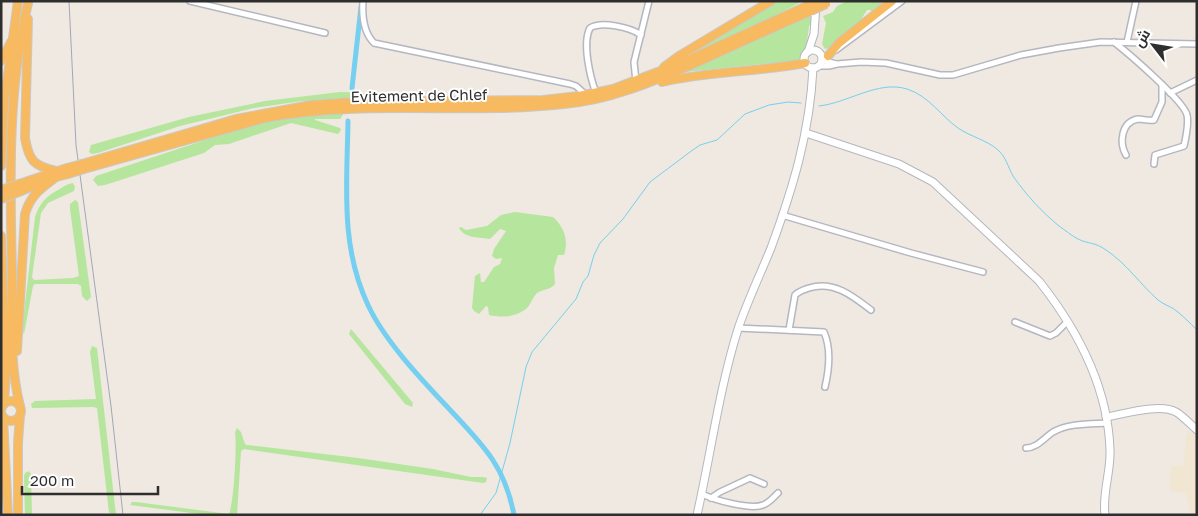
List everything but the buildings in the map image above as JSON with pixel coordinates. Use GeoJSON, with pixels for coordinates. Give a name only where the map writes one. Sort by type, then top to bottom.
{"type":"FeatureCollection","features":[{"type":"Feature","properties":{"kind":"highway"},"geometry":{"type":"LineString","coordinates":[[1,166],[4,104],[18,1]]}},
{"type":"Feature","properties":{"kind":"highway"},"geometry":{"type":"LineString","coordinates":[[654,75],[679,56],[726,30],[770,1]]}},
{"type":"Feature","properties":{"kind":"highway"},"geometry":{"type":"LineString","coordinates":[[820,60],[892,1]]}},
{"type":"Feature","properties":{"kind":"highway"},"geometry":{"type":"LineString","coordinates":[[14,360],[18,343],[25,214],[30,200],[35,193],[56,174],[34,163],[27,151],[25,138],[28,2]]}},
{"type":"Feature","properties":{"kind":"highway"},"geometry":{"type":"LineString","coordinates":[[18,515],[20,406],[14,360],[10,164],[12,104],[22,30],[28,2]]}},
{"type":"Feature","properties":{"kind":"highway"},"geometry":{"type":"LineString","coordinates":[[813,5],[829,3]]}},
{"type":"Feature","properties":{"kind":"highway","name":"Evitement de Chlef"},"geometry":{"type":"LineString","coordinates":[[83,166],[265,118],[291,113],[333,110],[491,108],[565,104],[616,94],[813,5]]}},
{"type":"Feature","properties":{"kind":"highway","name":"Evitement de Chlef"},"geometry":{"type":"LineString","coordinates":[[20,188],[56,174],[236,118],[312,105],[362,102],[543,100],[586,95],[637,85],[654,75],[813,5]]}},
{"type":"Feature","properties":{"kind":"highway"},"geometry":{"type":"LineString","coordinates":[[1,61],[14,36]]}},
{"type":"Feature","properties":{"kind":"highway"},"geometry":{"type":"LineString","coordinates":[[637,85],[690,75],[780,68],[805,63]]}},
{"type":"Feature","properties":{"kind":"highway"},"geometry":{"type":"LineString","coordinates":[[1,190],[20,188]]}},
{"type":"Feature","properties":{"kind":"highway"},"geometry":{"type":"LineString","coordinates":[[1,199],[20,188]]}},
{"type":"Feature","properties":{"kind":"highway"},"geometry":{"type":"LineString","coordinates":[[1,236],[6,370],[2,411],[6,452],[8,515]]}},
{"type":"Feature","properties":{"kind":"highway"},"geometry":{"type":"LineString","coordinates":[[2,411],[11,401],[16,402],[20,406]]}},
{"type":"Feature","properties":{"kind":"highway"},"geometry":{"type":"LineString","coordinates":[[2,411],[11,420],[16,419],[20,415]]}},
{"type":"Feature","properties":{"kind":"highway"},"geometry":{"type":"LineString","coordinates":[[1,474],[6,452]]}},
{"type":"Feature","properties":{"kind":"main road"},"geometry":{"type":"LineString","coordinates":[[697,515],[720,396],[738,328],[771,248],[791,189],[806,133],[820,60],[814,34],[813,5]]}},
{"type":"Feature","properties":{"kind":"main road"},"geometry":{"type":"LineString","coordinates":[[814,34],[805,56],[805,63],[808,66],[820,60]]}},
{"type":"Feature","properties":{"kind":"main road"},"geometry":{"type":"LineString","coordinates":[[808,52],[815,50],[820,60]]}},
{"type":"Feature","properties":{"kind":"main road"},"geometry":{"type":"LineString","coordinates":[[806,133],[899,164],[933,182],[1039,281],[1067,322],[1090,364],[1106,420],[1110,456],[1104,493],[1105,515]]}},
{"type":"Feature","properties":{"kind":"main road"},"geometry":{"type":"LineString","coordinates":[[1106,420],[1168,408],[1178,413],[1197,430]]}},
{"type":"Feature","properties":{"kind":"street"},"geometry":{"type":"LineString","coordinates":[[190,1],[325,33]]}},
{"type":"Feature","properties":{"kind":"street"},"geometry":{"type":"LineString","coordinates":[[363,1],[363,22],[369,38],[374,43],[570,84],[576,86],[586,95]]}},
{"type":"Feature","properties":{"kind":"street"},"geometry":{"type":"LineString","coordinates":[[637,85],[634,62],[649,1]]}},
{"type":"Feature","properties":{"kind":"street"},"geometry":{"type":"LineString","coordinates":[[820,60],[902,1]]}},
{"type":"Feature","properties":{"kind":"street"},"geometry":{"type":"LineString","coordinates":[[1128,42],[1136,1]]}},
{"type":"Feature","properties":{"kind":"street"},"geometry":{"type":"LineString","coordinates":[[596,93],[589,62],[587,40],[590,28],[599,25],[628,28],[640,35]]}},
{"type":"Feature","properties":{"kind":"street"},"geometry":{"type":"LineString","coordinates":[[820,60],[837,64],[861,62],[886,63],[940,75],[953,75],[1030,53],[1101,42],[1197,44]]}},
{"type":"Feature","properties":{"kind":"street"},"geometry":{"type":"LineString","coordinates":[[1114,42],[1162,85],[1183,106],[1187,115],[1185,144],[1182,148],[1156,155],[1154,164]]}},
{"type":"Feature","properties":{"kind":"street"},"geometry":{"type":"LineString","coordinates":[[1170,93],[1197,80]]}},
{"type":"Feature","properties":{"kind":"street"},"geometry":{"type":"LineString","coordinates":[[1126,155],[1121,147],[1121,139],[1125,128],[1135,120],[1154,120],[1162,102],[1162,85]]}},
{"type":"Feature","properties":{"kind":"street"},"geometry":{"type":"LineString","coordinates":[[782,215],[983,272]]}},
{"type":"Feature","properties":{"kind":"street"},"geometry":{"type":"LineString","coordinates":[[788,330],[794,295],[801,290],[813,286],[825,285],[837,288],[856,298],[871,310]]}},
{"type":"Feature","properties":{"kind":"street"},"geometry":{"type":"LineString","coordinates":[[1015,322],[1050,336],[1067,322]]}},
{"type":"Feature","properties":{"kind":"street"},"geometry":{"type":"LineString","coordinates":[[738,328],[820,330],[825,333],[828,349],[828,375],[825,387]]}},
{"type":"Feature","properties":{"kind":"street"},"geometry":{"type":"LineString","coordinates":[[1026,448],[1035,446],[1060,429],[1106,420]]}},
{"type":"Feature","properties":{"kind":"street"},"geometry":{"type":"LineString","coordinates":[[711,498],[750,478],[764,484]]}},
{"type":"Feature","properties":{"kind":"street"},"geometry":{"type":"LineString","coordinates":[[702,494],[711,498],[754,507],[764,505],[778,493]]}},
{"type":"Feature","properties":{"kind":"shaded area"},"geometry":{"type":"Polygon","coordinates":[[[1187,431],[1197,437],[1197,515],[1191,515],[1186,493],[1170,491],[1171,466],[1183,466],[1187,431]]]}},
{"type":"Feature","properties":{"kind":"green space"},"geometry":{"type":"Polygon","coordinates":[[[779,1],[803,1],[767,20],[690,55],[779,1]]]}},
{"type":"Feature","properties":{"kind":"green space"},"geometry":{"type":"Polygon","coordinates":[[[847,1],[887,1],[873,12],[867,10],[857,26],[830,48],[825,49],[822,44],[826,23],[823,16],[833,12],[837,6],[847,1]]]}},
{"type":"Feature","properties":{"kind":"green space"},"geometry":{"type":"Polygon","coordinates":[[[812,15],[815,16],[809,26],[806,50],[799,60],[686,72],[812,15]]]}},
{"type":"Feature","properties":{"kind":"green space"},"geometry":{"type":"Polygon","coordinates":[[[340,92],[371,93],[373,96],[302,101],[254,108],[180,126],[98,153],[92,154],[89,152],[91,145],[189,117],[265,101],[340,92]]]}},
{"type":"Feature","properties":{"kind":"green space"},"geometry":{"type":"Polygon","coordinates":[[[344,113],[340,119],[315,119],[340,128],[341,130],[338,134],[291,123],[229,144],[215,145],[204,153],[105,185],[98,186],[93,180],[96,176],[257,123],[283,118],[344,113]]]}},
{"type":"Feature","properties":{"kind":"green space"},"geometry":{"type":"Polygon","coordinates":[[[73,183],[74,191],[48,203],[41,213],[32,277],[34,280],[79,276],[70,209],[70,204],[75,200],[78,202],[91,297],[87,301],[82,296],[81,286],[78,284],[35,284],[33,286],[24,334],[22,330],[35,217],[46,198],[73,183]]]}},
{"type":"Feature","properties":{"kind":"green space"},"geometry":{"type":"Polygon","coordinates":[[[515,212],[553,217],[563,229],[566,244],[564,255],[558,255],[554,268],[555,284],[537,293],[528,307],[515,315],[489,315],[488,307],[486,306],[479,314],[472,308],[475,276],[480,273],[481,282],[484,282],[494,267],[500,264],[502,258],[496,259],[492,256],[494,249],[506,231],[500,229],[490,239],[469,236],[459,228],[461,227],[466,230],[487,226],[501,215],[515,212]]]}},
{"type":"Feature","properties":{"kind":"green space"},"geometry":{"type":"Polygon","coordinates":[[[351,329],[413,403],[412,407],[405,404],[349,334],[351,329]]]}},
{"type":"Feature","properties":{"kind":"green space"},"geometry":{"type":"Polygon","coordinates":[[[92,346],[97,348],[116,515],[109,513],[97,408],[32,408],[31,404],[35,401],[96,399],[90,352],[92,346]]]}},
{"type":"Feature","properties":{"kind":"green space"},"geometry":{"type":"Polygon","coordinates":[[[237,428],[247,445],[358,458],[487,478],[486,482],[483,483],[244,449],[241,451],[237,515],[207,515],[130,505],[132,502],[136,502],[229,514],[234,487],[235,432],[237,428]]]}},
{"type":"Feature","properties":{"kind":"green space"},"geometry":{"type":"Polygon","coordinates":[[[29,471],[31,474],[32,515],[25,515],[24,476],[29,471]]]}},
{"type":"Feature","properties":{"kind":"waterway"},"geometry":{"type":"LineString","coordinates":[[352,88],[361,7]]}},
{"type":"Feature","properties":{"kind":"waterway"},"geometry":{"type":"LineString","coordinates":[[819,106],[885,87],[907,89],[922,96],[958,128],[998,150],[1005,159],[1013,176],[1024,190],[1040,209],[1059,226],[1078,239],[1102,247],[1113,255],[1158,300],[1174,309],[1197,330]]}},
{"type":"Feature","properties":{"kind":"waterway"},"geometry":{"type":"LineString","coordinates":[[480,515],[496,493],[510,443],[526,367],[532,352],[576,299],[583,282],[588,276],[594,255],[600,243],[623,219],[650,182],[700,145],[717,140],[745,114],[769,105],[788,102],[801,103]]}},
{"type":"Feature","properties":{"kind":"waterway"},"geometry":{"type":"LineString","coordinates":[[348,121],[347,215],[349,238],[359,283],[368,305],[384,333],[406,361],[492,458],[505,483],[514,515]]}},
{"type":"Feature","properties":{"kind":"railway"},"geometry":{"type":"LineString","coordinates":[[69,1],[76,145],[111,406],[123,515]]}}]}
